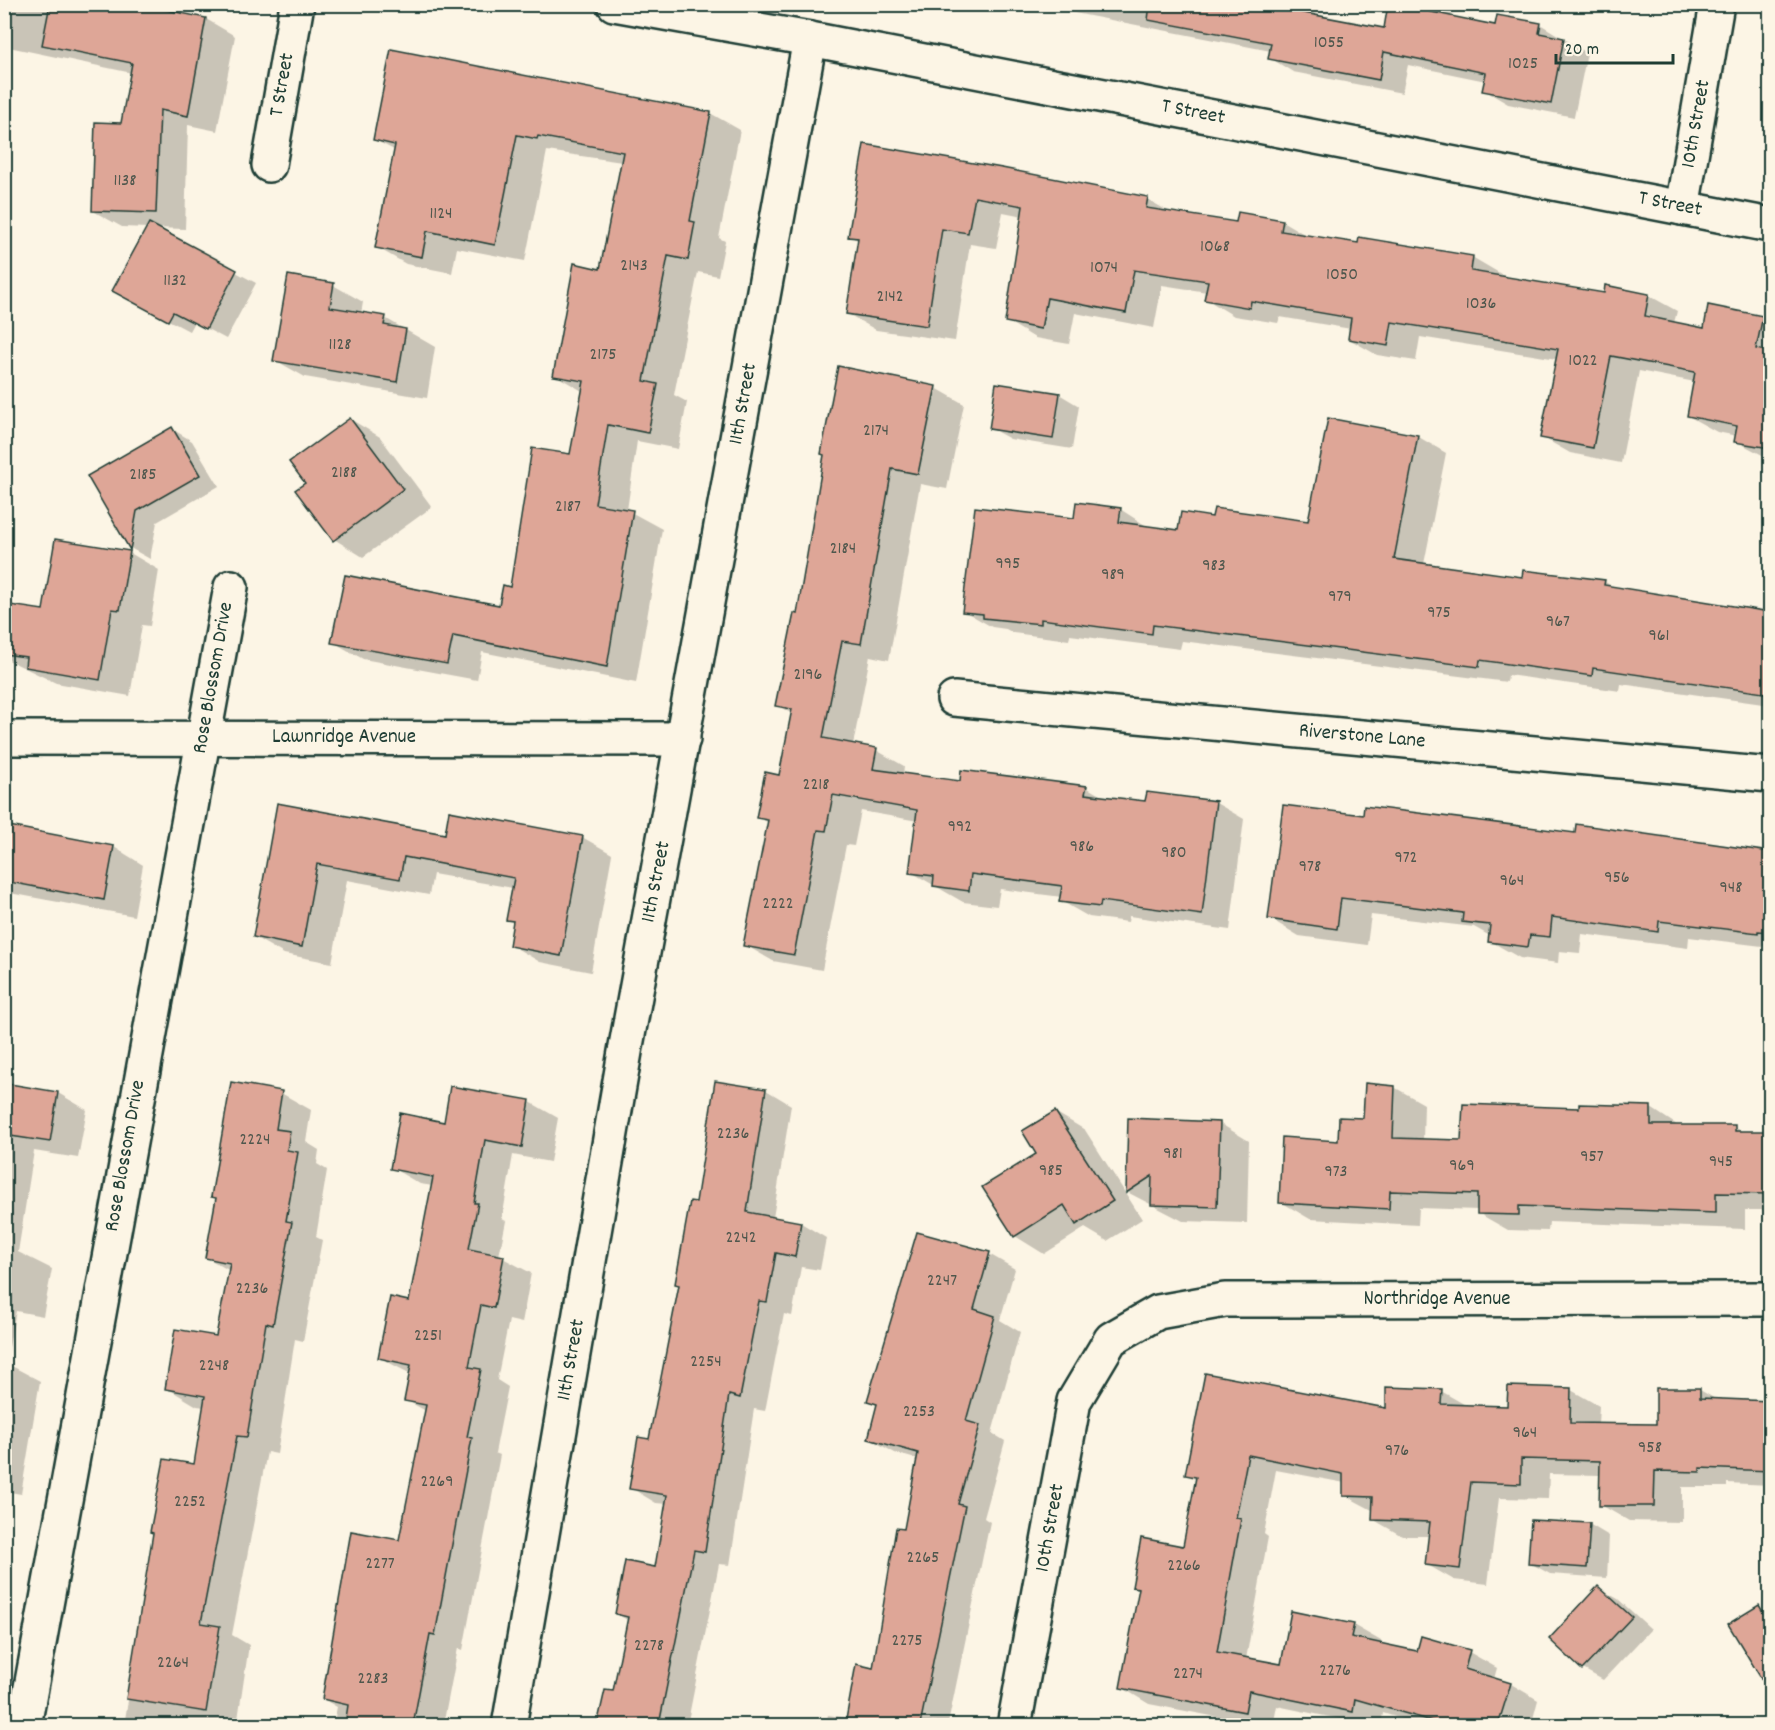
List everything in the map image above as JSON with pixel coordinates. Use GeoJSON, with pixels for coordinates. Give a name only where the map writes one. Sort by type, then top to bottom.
{"type":"FeatureCollection","features":[{"type":"Feature","properties":{"kind":"street","name":"T Street"},"geometry":{"type":"LineString","coordinates":[[269,165],[297,4]]}},
{"type":"Feature","properties":{"kind":"street","name":"T Street"},"geometry":{"type":"LineString","coordinates":[[614,4],[810,39],[1770,225]]}},
{"type":"Feature","properties":{"kind":"street","name":"10th Street"},"geometry":{"type":"LineString","coordinates":[[1682,208],[1717,4]]}},
{"type":"Feature","properties":{"kind":"street","name":"11th Street"},"geometry":{"type":"LineString","coordinates":[[509,1725],[626,1046],[810,39]]}},
{"type":"Feature","properties":{"kind":"street","name":"Rose Blossom Drive"},"geometry":{"type":"LineString","coordinates":[[24,1725],[231,587]]}},
{"type":"Feature","properties":{"kind":"street","name":"Riverstone Lane"},"geometry":{"type":"LineString","coordinates":[[954,699],[1770,775]]}},
{"type":"Feature","properties":{"kind":"street","name":"Lawnridge Avenue"},"geometry":{"type":"LineString","coordinates":[[4,738],[683,739]]}},
{"type":"Feature","properties":{"kind":"street","name":"Northridge Avenue"},"geometry":{"type":"LineString","coordinates":[[1112,1339],[1158,1312],[1225,1300],[1770,1299]]}},
{"type":"Feature","properties":{"kind":"street","name":"10th Street"},"geometry":{"type":"LineString","coordinates":[[1014,1725],[1074,1401],[1112,1339]]}},
{"type":"Feature","properties":{"kind":"building"},"geometry":{"type":"Polygon","coordinates":[[[50,4],[137,4],[206,18],[188,116],[160,110],[156,213],[92,211],[95,122],[121,123],[132,63],[42,45],[50,4]]]}},
{"type":"Feature","properties":{"kind":"building"},"geometry":{"type":"Polygon","coordinates":[[[1150,4],[1257,4],[1384,28],[1388,4],[1427,4],[1426,11],[1495,25],[1497,15],[1541,23],[1539,33],[1564,38],[1551,104],[1482,91],[1486,73],[1384,52],[1379,80],[1268,59],[1271,43],[1148,20],[1150,4]]]}},
{"type":"Feature","properties":{"kind":"building"},"geometry":{"type":"Polygon","coordinates":[[[391,49],[711,112],[690,221],[695,222],[688,260],[668,256],[644,381],[658,384],[648,433],[608,425],[595,504],[633,510],[607,667],[453,636],[447,664],[331,643],[345,575],[499,605],[503,585],[510,587],[532,448],[570,454],[584,381],[553,376],[574,263],[600,269],[623,152],[538,136],[537,139],[517,135],[495,245],[427,231],[422,257],[375,248],[395,145],[373,140],[391,49]]]}},
{"type":"Feature","properties":{"kind":"building"},"geometry":{"type":"Polygon","coordinates":[[[864,144],[1148,197],[1146,208],[1236,222],[1238,212],[1283,220],[1281,231],[1358,243],[1359,237],[1473,256],[1471,271],[1604,293],[1605,285],[1649,294],[1645,316],[1704,328],[1708,305],[1763,316],[1756,349],[1770,352],[1770,448],[1734,442],[1737,426],[1687,416],[1695,372],[1611,356],[1593,448],[1540,438],[1558,349],[1392,322],[1388,346],[1348,339],[1351,318],[1251,301],[1250,308],[1204,300],[1208,281],[1134,270],[1126,313],[1047,298],[1041,329],[1005,322],[1023,206],[975,197],[968,233],[942,229],[927,326],[846,314],[858,238],[848,237],[864,144]]]}},
{"type":"Feature","properties":{"kind":"building"},"geometry":{"type":"Polygon","coordinates":[[[149,223],[237,270],[206,329],[173,312],[168,321],[112,291],[149,223]]]}},
{"type":"Feature","properties":{"kind":"building"},"geometry":{"type":"Polygon","coordinates":[[[288,275],[334,283],[330,307],[386,316],[384,325],[406,329],[397,382],[273,361],[288,275]]]}},
{"type":"Feature","properties":{"kind":"building"},"geometry":{"type":"Polygon","coordinates":[[[838,366],[936,386],[918,474],[892,469],[861,644],[842,641],[823,738],[877,748],[873,769],[960,781],[961,770],[1087,786],[1085,794],[1145,801],[1147,792],[1216,801],[1202,915],[1101,901],[1100,907],[1059,902],[1062,886],[971,874],[969,891],[933,886],[934,876],[909,873],[917,810],[833,795],[826,831],[818,830],[794,955],[743,946],[768,820],[756,818],[765,772],[779,775],[792,709],[775,706],[794,613],[797,614],[824,455],[821,454],[838,366]]]}},
{"type":"Feature","properties":{"kind":"building"},"geometry":{"type":"Polygon","coordinates":[[[996,383],[1060,393],[1053,439],[989,429],[996,383]]]}},
{"type":"Feature","properties":{"kind":"building"},"geometry":{"type":"Polygon","coordinates":[[[350,418],[403,489],[333,541],[295,490],[305,483],[289,462],[350,418]]]}},
{"type":"Feature","properties":{"kind":"building"},"geometry":{"type":"Polygon","coordinates":[[[1328,418],[1418,435],[1394,559],[1522,577],[1523,570],[1605,580],[1604,585],[1770,612],[1770,694],[1593,668],[1592,676],[1480,660],[1479,667],[1153,625],[1152,634],[1041,619],[1041,624],[983,618],[983,614],[962,612],[975,507],[1074,518],[1076,502],[1121,508],[1119,522],[1178,530],[1181,512],[1212,517],[1214,508],[1308,521],[1328,418]]]}},
{"type":"Feature","properties":{"kind":"building"},"geometry":{"type":"Polygon","coordinates":[[[172,427],[200,475],[137,511],[130,550],[87,476],[172,427]]]}},
{"type":"Feature","properties":{"kind":"building"},"geometry":{"type":"Polygon","coordinates":[[[55,539],[130,551],[120,610],[112,609],[100,680],[25,667],[26,657],[4,654],[4,604],[43,610],[55,539]]]}},
{"type":"Feature","properties":{"kind":"building"},"geometry":{"type":"Polygon","coordinates":[[[277,803],[445,834],[449,811],[583,836],[561,956],[509,946],[513,921],[506,920],[514,878],[404,857],[400,879],[317,864],[302,947],[253,937],[277,803]]]}},
{"type":"Feature","properties":{"kind":"building"},"geometry":{"type":"Polygon","coordinates":[[[1283,805],[1363,815],[1364,806],[1575,833],[1576,824],[1770,852],[1770,932],[1758,931],[1758,933],[1659,921],[1658,932],[1552,917],[1550,937],[1530,935],[1528,947],[1488,942],[1490,925],[1462,922],[1463,913],[1341,898],[1337,929],[1268,919],[1283,805]]]}},
{"type":"Feature","properties":{"kind":"building"},"geometry":{"type":"Polygon","coordinates":[[[4,825],[114,846],[104,900],[4,881],[4,825]]]}},
{"type":"Feature","properties":{"kind":"building"},"geometry":{"type":"Polygon","coordinates":[[[715,1081],[766,1089],[747,1212],[801,1222],[795,1257],[776,1253],[767,1302],[759,1301],[740,1398],[729,1395],[705,1552],[694,1550],[659,1725],[597,1725],[605,1690],[613,1691],[628,1617],[615,1614],[625,1561],[655,1567],[667,1495],[629,1489],[638,1437],[649,1439],[679,1285],[675,1284],[690,1201],[696,1202],[715,1081]]]}},
{"type":"Feature","properties":{"kind":"building"},"geometry":{"type":"Polygon","coordinates":[[[231,1082],[282,1091],[276,1129],[290,1131],[287,1150],[298,1152],[286,1221],[292,1222],[273,1325],[266,1323],[247,1437],[237,1436],[201,1623],[220,1626],[206,1712],[126,1699],[153,1533],[150,1532],[164,1459],[194,1464],[205,1396],[165,1389],[175,1329],[216,1336],[230,1263],[205,1258],[216,1198],[211,1197],[231,1082]]]}},
{"type":"Feature","properties":{"kind":"building"},"geometry":{"type":"Polygon","coordinates":[[[4,1083],[58,1092],[50,1142],[4,1135],[4,1083]]]}},
{"type":"Feature","properties":{"kind":"building"},"geometry":{"type":"Polygon","coordinates":[[[1365,1083],[1395,1086],[1393,1138],[1461,1140],[1463,1104],[1579,1108],[1579,1104],[1651,1106],[1651,1125],[1735,1125],[1735,1131],[1770,1131],[1770,1194],[1716,1193],[1716,1213],[1519,1206],[1519,1215],[1477,1214],[1477,1194],[1390,1191],[1389,1209],[1279,1203],[1282,1137],[1338,1141],[1339,1117],[1363,1118],[1365,1083]]]}},
{"type":"Feature","properties":{"kind":"building"},"geometry":{"type":"Polygon","coordinates":[[[450,1086],[530,1100],[522,1147],[485,1140],[474,1203],[478,1203],[469,1249],[504,1256],[494,1308],[481,1305],[469,1367],[481,1369],[467,1437],[472,1438],[435,1635],[430,1634],[413,1725],[345,1725],[348,1705],[322,1699],[351,1531],[399,1540],[426,1405],[404,1401],[411,1365],[378,1358],[390,1297],[409,1301],[433,1177],[390,1169],[400,1113],[444,1122],[450,1086]]]}},
{"type":"Feature","properties":{"kind":"building"},"geometry":{"type":"Polygon","coordinates":[[[1055,1111],[1113,1201],[1076,1225],[1064,1205],[1014,1237],[982,1187],[1036,1154],[1022,1131],[1055,1111]]]}},
{"type":"Feature","properties":{"kind":"building"},"geometry":{"type":"Polygon","coordinates":[[[1128,1118],[1220,1122],[1217,1207],[1151,1205],[1152,1176],[1126,1193],[1128,1118]]]}},
{"type":"Feature","properties":{"kind":"building"},"geometry":{"type":"Polygon","coordinates":[[[917,1232],[990,1252],[974,1309],[995,1316],[966,1421],[980,1425],[958,1504],[965,1506],[920,1725],[845,1725],[856,1664],[873,1668],[896,1528],[904,1529],[918,1453],[868,1439],[877,1404],[867,1401],[917,1232]]]}},
{"type":"Feature","properties":{"kind":"building"},"geometry":{"type":"Polygon","coordinates":[[[1205,1373],[1386,1408],[1386,1387],[1442,1389],[1441,1404],[1507,1406],[1508,1386],[1571,1388],[1570,1423],[1656,1424],[1656,1388],[1700,1388],[1700,1398],[1770,1401],[1770,1471],[1700,1468],[1700,1472],[1655,1471],[1654,1506],[1599,1506],[1600,1461],[1521,1459],[1521,1484],[1471,1482],[1460,1569],[1425,1565],[1430,1522],[1372,1520],[1373,1497],[1343,1496],[1343,1474],[1248,1455],[1236,1518],[1241,1519],[1217,1652],[1281,1664],[1291,1611],[1354,1624],[1351,1637],[1417,1651],[1421,1636],[1470,1650],[1465,1669],[1511,1683],[1498,1725],[1446,1725],[1355,1699],[1353,1712],[1249,1691],[1245,1712],[1120,1688],[1139,1588],[1132,1587],[1141,1538],[1183,1546],[1196,1477],[1185,1475],[1205,1373]]]}},
{"type":"Feature","properties":{"kind":"building"},"geometry":{"type":"Polygon","coordinates":[[[1531,1520],[1590,1523],[1587,1568],[1528,1564],[1531,1520]]]}},
{"type":"Feature","properties":{"kind":"building"},"geometry":{"type":"Polygon","coordinates":[[[1598,1586],[1632,1617],[1582,1670],[1549,1639],[1598,1586]]]}},
{"type":"Feature","properties":{"kind":"building"},"geometry":{"type":"Polygon","coordinates":[[[1759,1605],[1770,1624],[1770,1693],[1728,1624],[1759,1605]]]}}]}
